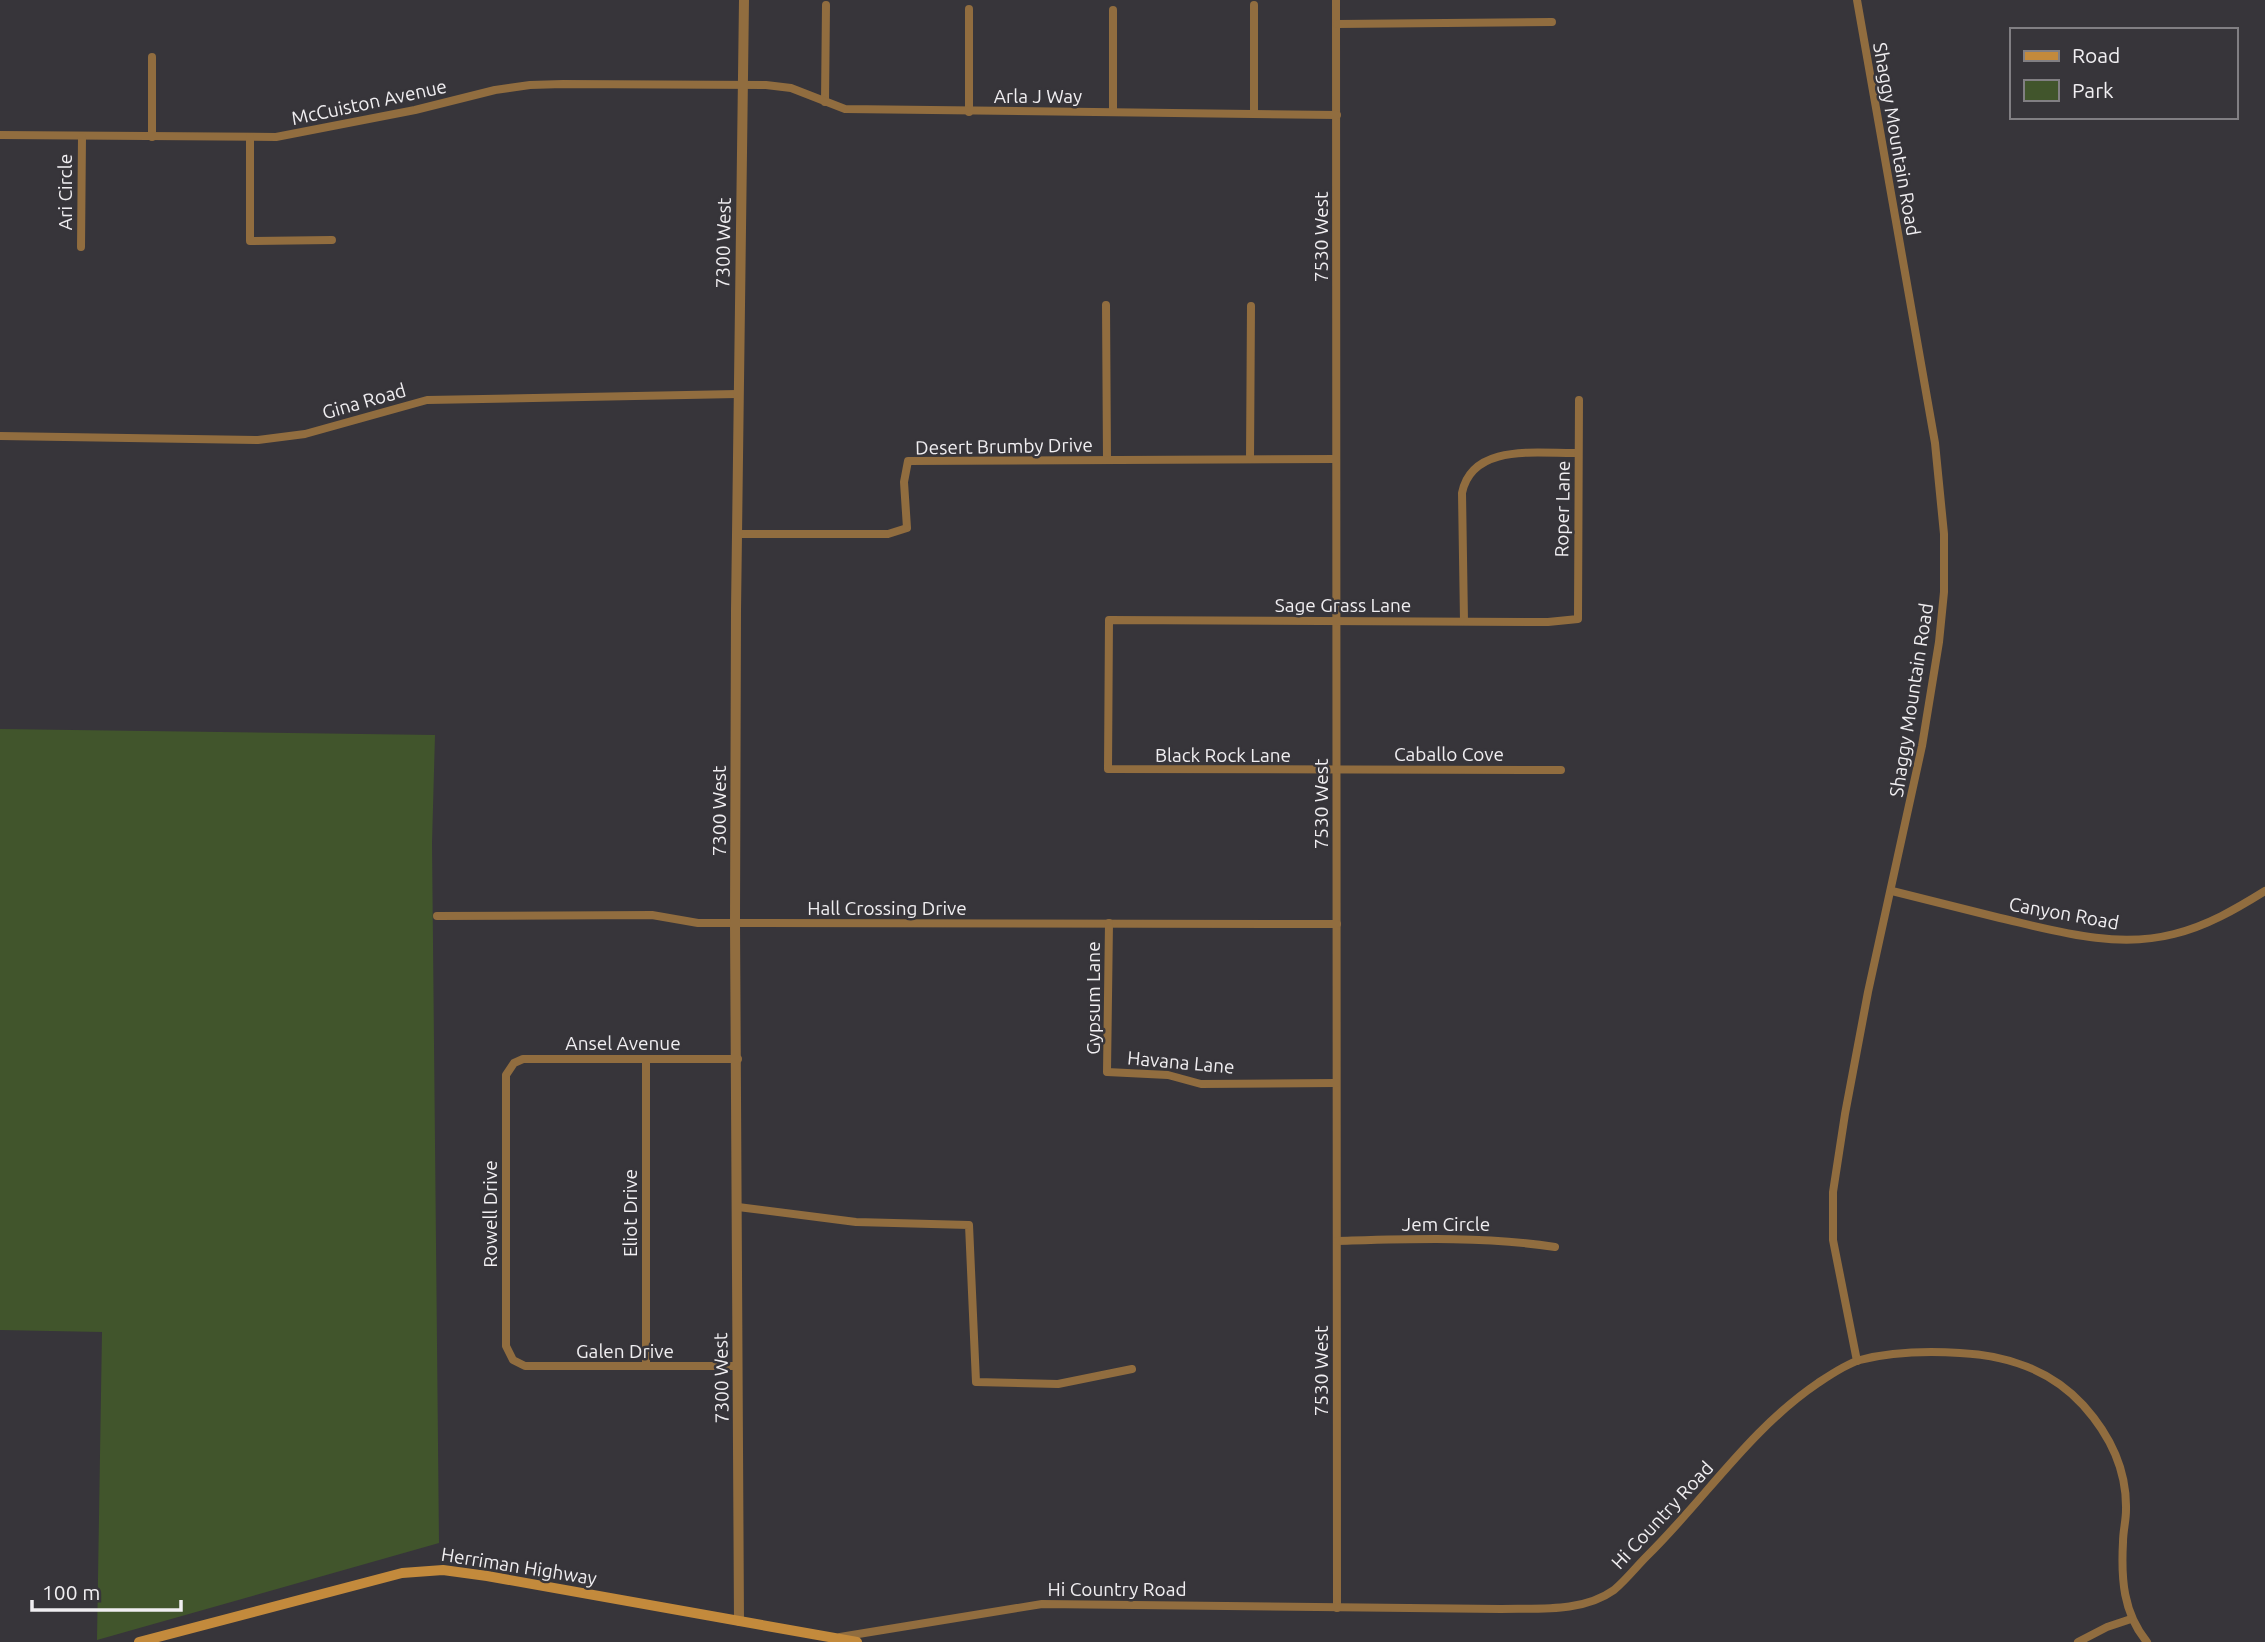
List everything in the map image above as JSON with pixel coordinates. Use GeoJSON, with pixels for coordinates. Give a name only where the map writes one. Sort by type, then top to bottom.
{"type":"FeatureCollection","features":[{"type":"Feature","properties":{"kind":"main road","name":"Herriman Highway"},"geometry":{"type":"LineString","coordinates":[[139,1642],[380,1578],[423,1570],[487,1576],[858,1642]]}},
{"type":"Feature","properties":{"kind":"street","name":"7300 West"},"geometry":{"type":"LineString","coordinates":[[739,1621],[738,1059],[735,923],[737,394],[744,0]]}},
{"type":"Feature","properties":{"kind":"street","name":"7530 West"},"geometry":{"type":"LineString","coordinates":[[1336,0],[1337,1608]]}},
{"type":"Feature","properties":{"kind":"street","name":"Shaggy Mountain Road"},"geometry":{"type":"LineString","coordinates":[[1857,0],[1935,443],[1944,534],[1944,592],[1939,642],[1922,746],[1868,992],[1833,1192],[1835,1251],[1857,1361]]}},
{"type":"Feature","properties":{"kind":"street"},"geometry":{"type":"LineString","coordinates":[[825,102],[826,5]]}},
{"type":"Feature","properties":{"kind":"street"},"geometry":{"type":"LineString","coordinates":[[1254,5],[1254,113]]}},
{"type":"Feature","properties":{"kind":"street"},"geometry":{"type":"LineString","coordinates":[[969,9],[969,112]]}},
{"type":"Feature","properties":{"kind":"street"},"geometry":{"type":"LineString","coordinates":[[1113,10],[1113,112]]}},
{"type":"Feature","properties":{"kind":"street"},"geometry":{"type":"LineString","coordinates":[[1337,24],[1552,22]]}},
{"type":"Feature","properties":{"kind":"street"},"geometry":{"type":"LineString","coordinates":[[152,57],[152,137]]}},
{"type":"Feature","properties":{"kind":"street","name":"McCuiston Avenue"},"geometry":{"type":"LineString","coordinates":[[0,135],[276,137],[415,110],[495,90],[530,85],[744,86]]}},
{"type":"Feature","properties":{"kind":"street","name":"Arla J Way"},"geometry":{"type":"LineString","coordinates":[[744,86],[791,88],[845,110],[1337,116]]}},
{"type":"Feature","properties":{"kind":"street","name":"Ari Circle"},"geometry":{"type":"LineString","coordinates":[[81,247],[82,137]]}},
{"type":"Feature","properties":{"kind":"street"},"geometry":{"type":"LineString","coordinates":[[250,137],[250,242],[332,240]]}},
{"type":"Feature","properties":{"kind":"street"},"geometry":{"type":"LineString","coordinates":[[1106,304],[1107,460]]}},
{"type":"Feature","properties":{"kind":"street"},"geometry":{"type":"LineString","coordinates":[[1251,306],[1251,459]]}},
{"type":"Feature","properties":{"kind":"street","name":"Gina Road"},"geometry":{"type":"LineString","coordinates":[[0,436],[258,439],[305,434],[427,400],[737,394]]}},
{"type":"Feature","properties":{"kind":"street","name":"Roper Lane"},"geometry":{"type":"LineString","coordinates":[[1578,619],[1579,400]]}},
{"type":"Feature","properties":{"kind":"street"},"geometry":{"type":"LineString","coordinates":[[1464,621],[1462,493],[1471,474],[1494,456],[1578,453]]}},
{"type":"Feature","properties":{"kind":"street","name":"Desert Brumby Drive"},"geometry":{"type":"LineString","coordinates":[[737,534],[888,534],[907,528],[904,482],[908,461],[1336,459]]}},
{"type":"Feature","properties":{"kind":"street","name":"Sage Grass Lane"},"geometry":{"type":"LineString","coordinates":[[1108,769],[1109,620],[1548,622],[1578,619]]}},
{"type":"Feature","properties":{"kind":"street","name":"Black Rock Lane"},"geometry":{"type":"LineString","coordinates":[[1108,769],[1337,770]]}},
{"type":"Feature","properties":{"kind":"street","name":"Caballo Cove"},"geometry":{"type":"LineString","coordinates":[[1337,770],[1561,770]]}},
{"type":"Feature","properties":{"kind":"street","name":"Canyon Road"},"geometry":{"type":"LineString","coordinates":[[1892,891],[2039,927],[2124,940],[2157,937],[2191,929],[2234,910],[2265,891]]}},
{"type":"Feature","properties":{"kind":"street","name":"Hall Crossing Drive"},"geometry":{"type":"LineString","coordinates":[[437,916],[652,915],[691,923],[1337,924]]}},
{"type":"Feature","properties":{"kind":"street","name":"Gypsum Lane"},"geometry":{"type":"LineString","coordinates":[[1107,1072],[1109,923]]}},
{"type":"Feature","properties":{"kind":"street","name":"Ansel Avenue"},"geometry":{"type":"LineString","coordinates":[[510,1066],[523,1059],[738,1059]]}},
{"type":"Feature","properties":{"kind":"street","name":"Eliot Drive"},"geometry":{"type":"LineString","coordinates":[[646,1059],[646,1366]]}},
{"type":"Feature","properties":{"kind":"street","name":"Rowell Drive"},"geometry":{"type":"LineString","coordinates":[[510,1066],[506,1075],[506,1346],[513,1360]]}},
{"type":"Feature","properties":{"kind":"street","name":"Havana Lane"},"geometry":{"type":"LineString","coordinates":[[1107,1072],[1168,1075],[1201,1084],[1336,1083]]}},
{"type":"Feature","properties":{"kind":"street"},"geometry":{"type":"LineString","coordinates":[[738,1207],[856,1222],[969,1225],[976,1382],[1058,1384],[1132,1369]]}},
{"type":"Feature","properties":{"kind":"street","name":"Jem Circle"},"geometry":{"type":"LineString","coordinates":[[1337,1241],[1474,1238],[1555,1247]]}},
{"type":"Feature","properties":{"kind":"street","name":"Hi Country Road"},"geometry":{"type":"LineString","coordinates":[[837,1637],[1042,1604],[1500,1609],[1585,1604],[1613,1590],[1678,1525],[1731,1462],[1790,1402],[1857,1361],[1890,1354],[1947,1352],[1987,1355],[2029,1366],[2069,1392],[2104,1431],[2120,1467],[2126,1512],[2123,1541],[2125,1600],[2131,1619],[2147,1642]]}},
{"type":"Feature","properties":{"kind":"street","name":"Galen Drive"},"geometry":{"type":"LineString","coordinates":[[513,1360],[525,1366],[738,1366]]}},
{"type":"Feature","properties":{"kind":"street"},"geometry":{"type":"LineString","coordinates":[[2078,1642],[2107,1627],[2131,1619]]}},
{"type":"Feature","properties":{"kind":"green space"},"geometry":{"type":"Polygon","coordinates":[[[0,729],[435,735],[432,843],[439,1543],[97,1640],[102,1332],[0,1330],[0,729]]]}}]}
